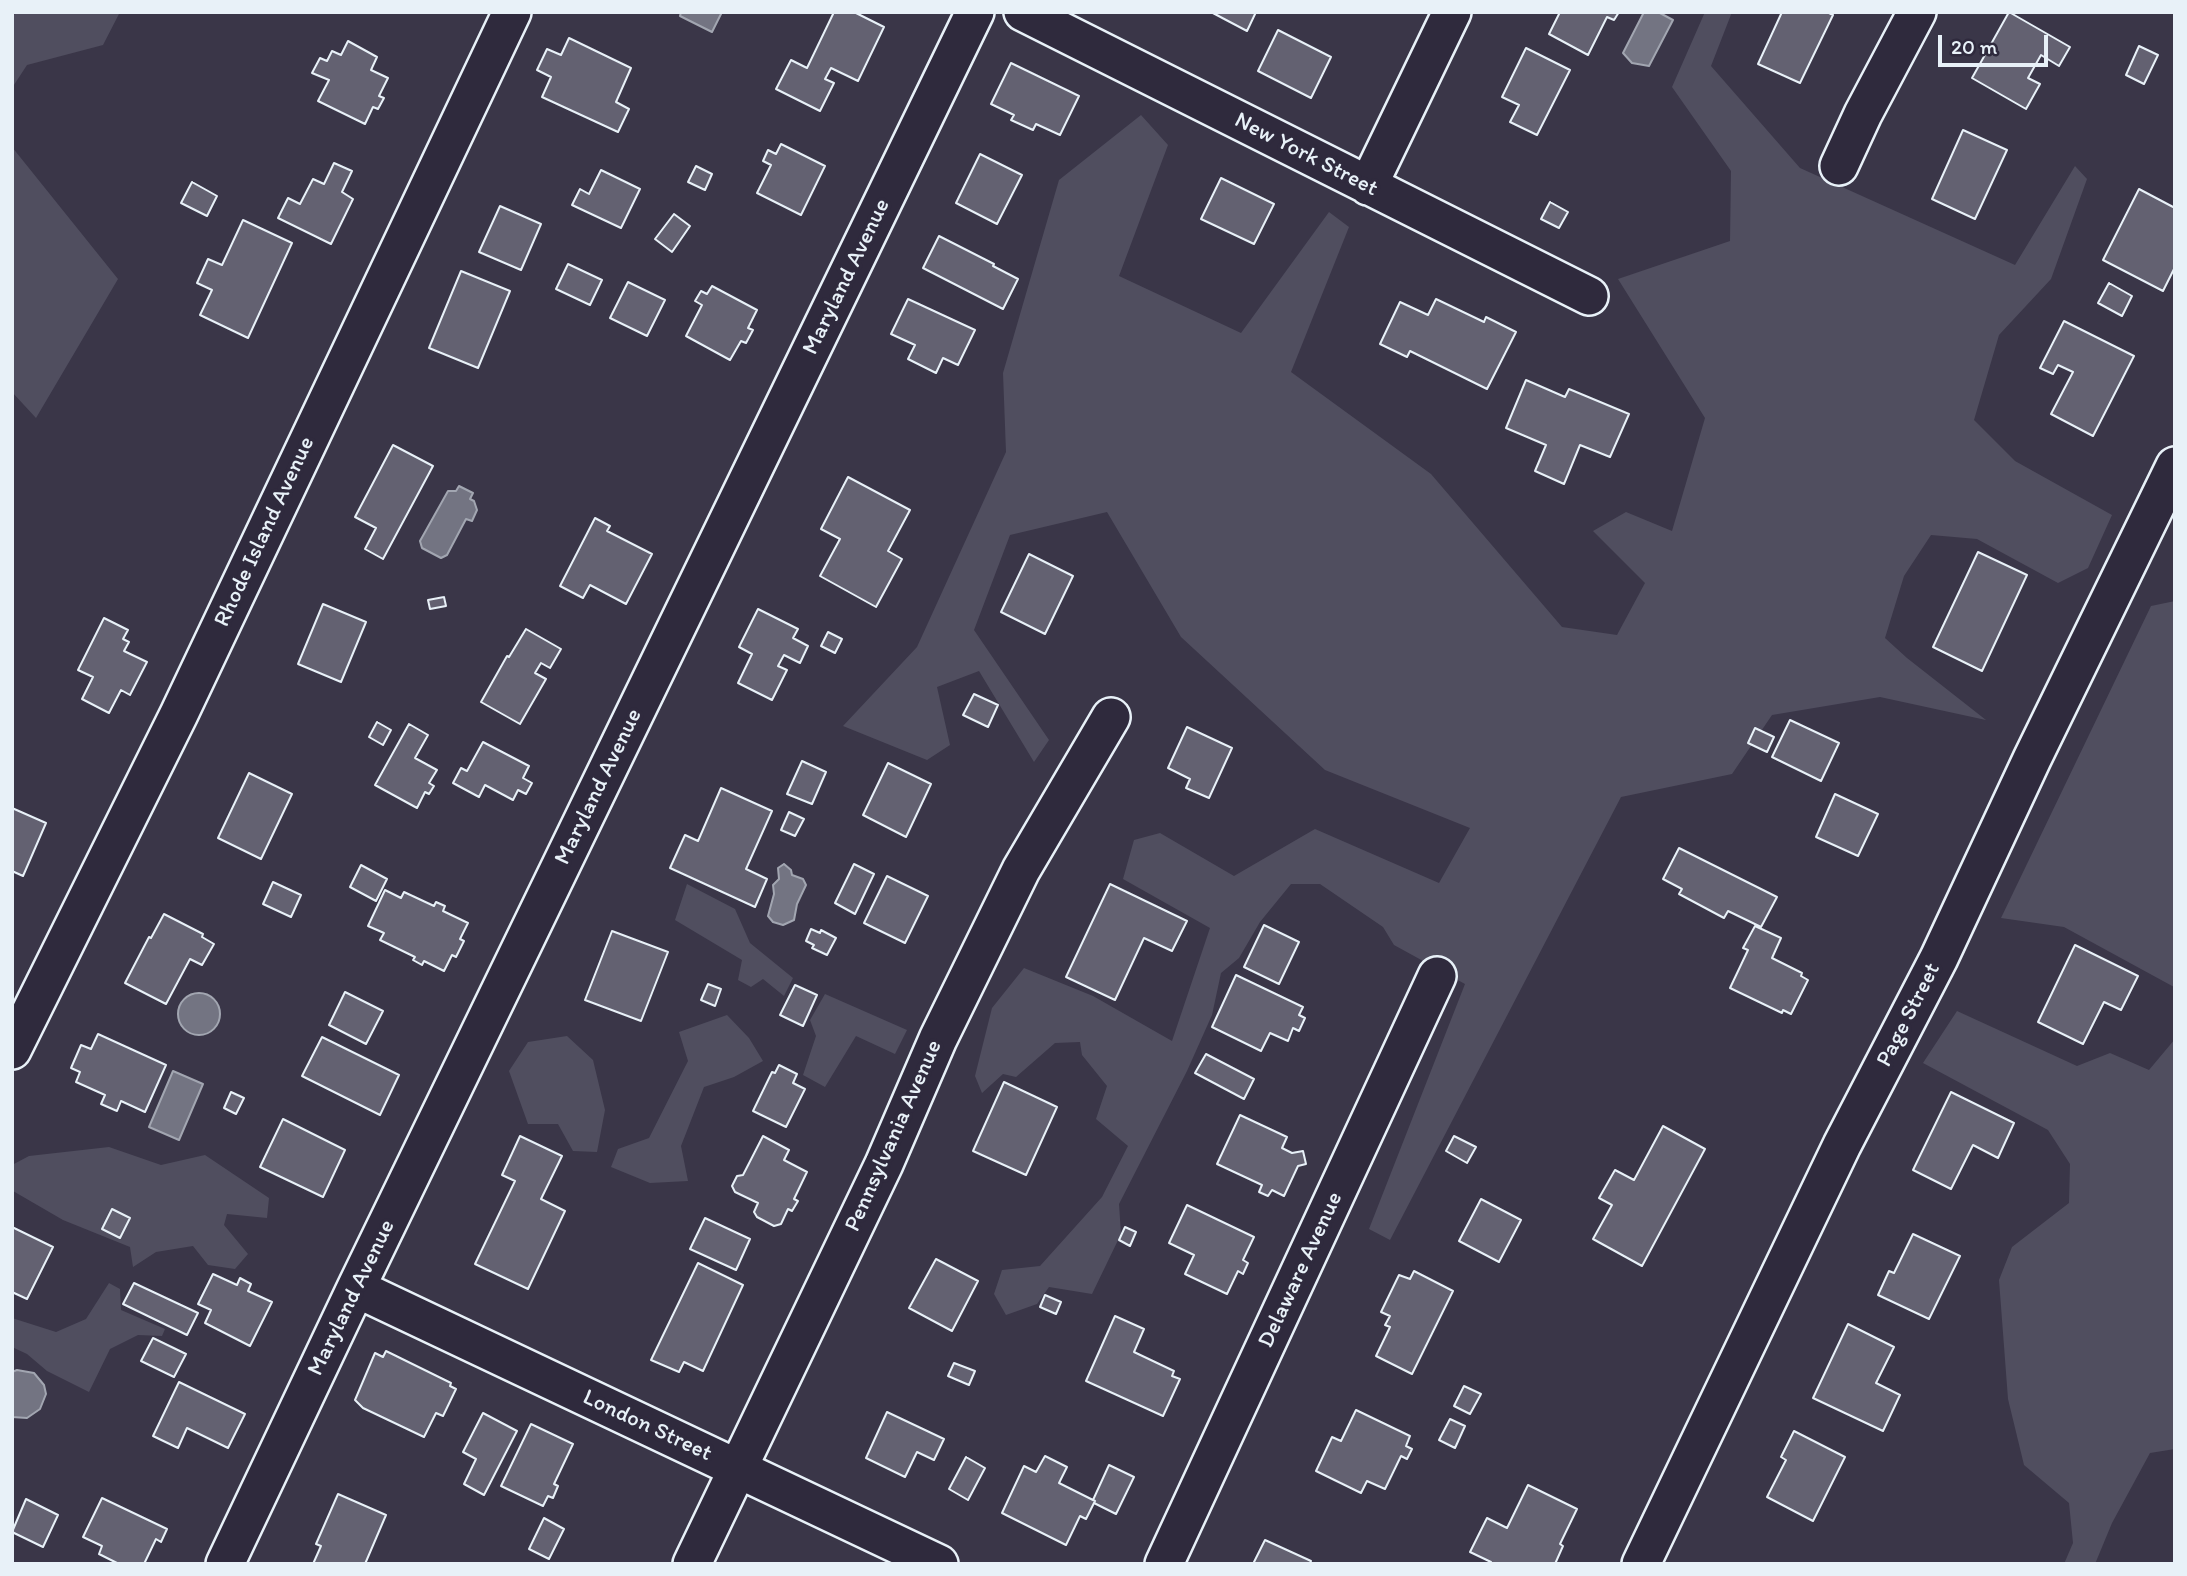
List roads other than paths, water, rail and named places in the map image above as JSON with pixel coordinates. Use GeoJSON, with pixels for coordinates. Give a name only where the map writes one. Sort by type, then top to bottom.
{"type":"FeatureCollection","features":[{"type":"Feature","properties":{"kind":"street","name":"Rhode Island Avenue"},"geometry":{"type":"LineString","coordinates":[[12,1049],[178,714],[512,12]]}},
{"type":"Feature","properties":{"kind":"street","name":"Maryland Avenue"},"geometry":{"type":"LineString","coordinates":[[225,1564],[975,12]]}},
{"type":"Feature","properties":{"kind":"street","name":"New York Street"},"geometry":{"type":"LineString","coordinates":[[1023,12],[1589,296]]}},
{"type":"Feature","properties":{"kind":"street"},"geometry":{"type":"LineString","coordinates":[[1368,186],[1452,12]]}},
{"type":"Feature","properties":{"kind":"street"},"geometry":{"type":"LineString","coordinates":[[1839,166],[1917,12]]}},
{"type":"Feature","properties":{"kind":"street","name":"Page Street"},"geometry":{"type":"LineString","coordinates":[[1641,1564],[1842,1145],[1939,958],[2032,759],[2175,466]]}},
{"type":"Feature","properties":{"kind":"street","name":"Pennsylvania Avenue"},"geometry":{"type":"LineString","coordinates":[[692,1564],[884,1164],[938,1039],[1016,880],[1045,825],[1111,717]]}},
{"type":"Feature","properties":{"kind":"street","name":"Delaware Avenue"},"geometry":{"type":"LineString","coordinates":[[1164,1564],[1437,975]]}},
{"type":"Feature","properties":{"kind":"street","name":"London Street"},"geometry":{"type":"LineString","coordinates":[[356,1289],[939,1564]]}},
{"type":"Feature","properties":{"kind":"water"},"geometry":{"type":"Polygon","coordinates":[[[681,12],[722,12],[712,32],[680,16],[681,12]]]}},
{"type":"Feature","properties":{"kind":"water"},"geometry":{"type":"Polygon","coordinates":[[[1644,12],[1658,12],[1673,20],[1649,66],[1632,63],[1623,53],[1644,12]]]}},
{"type":"Feature","properties":{"kind":"water"},"geometry":{"type":"Polygon","coordinates":[[[459,486],[473,493],[470,499],[474,501],[477,510],[472,521],[466,519],[447,555],[441,558],[422,548],[420,541],[448,491],[456,491],[459,486]]]}},
{"type":"Feature","properties":{"kind":"water"},"geometry":{"type":"Polygon","coordinates":[[[784,864],[791,870],[792,875],[803,879],[806,885],[797,904],[794,920],[783,925],[773,922],[768,916],[774,894],[773,885],[779,879],[778,868],[784,864]]]}},
{"type":"Feature","properties":{"kind":"water"},"geometry":{"type":"Polygon","coordinates":[[[199,993],[214,999],[220,1014],[214,1029],[199,1035],[184,1029],[178,1014],[184,999],[199,993]]]}},
{"type":"Feature","properties":{"kind":"water"},"geometry":{"type":"Polygon","coordinates":[[[173,1071],[203,1084],[179,1140],[149,1127],[173,1071]]]}},
{"type":"Feature","properties":{"kind":"water"},"geometry":{"type":"Polygon","coordinates":[[[17,1370],[34,1373],[44,1385],[46,1394],[40,1409],[27,1418],[12,1417],[12,1372],[17,1370]]]}}]}
